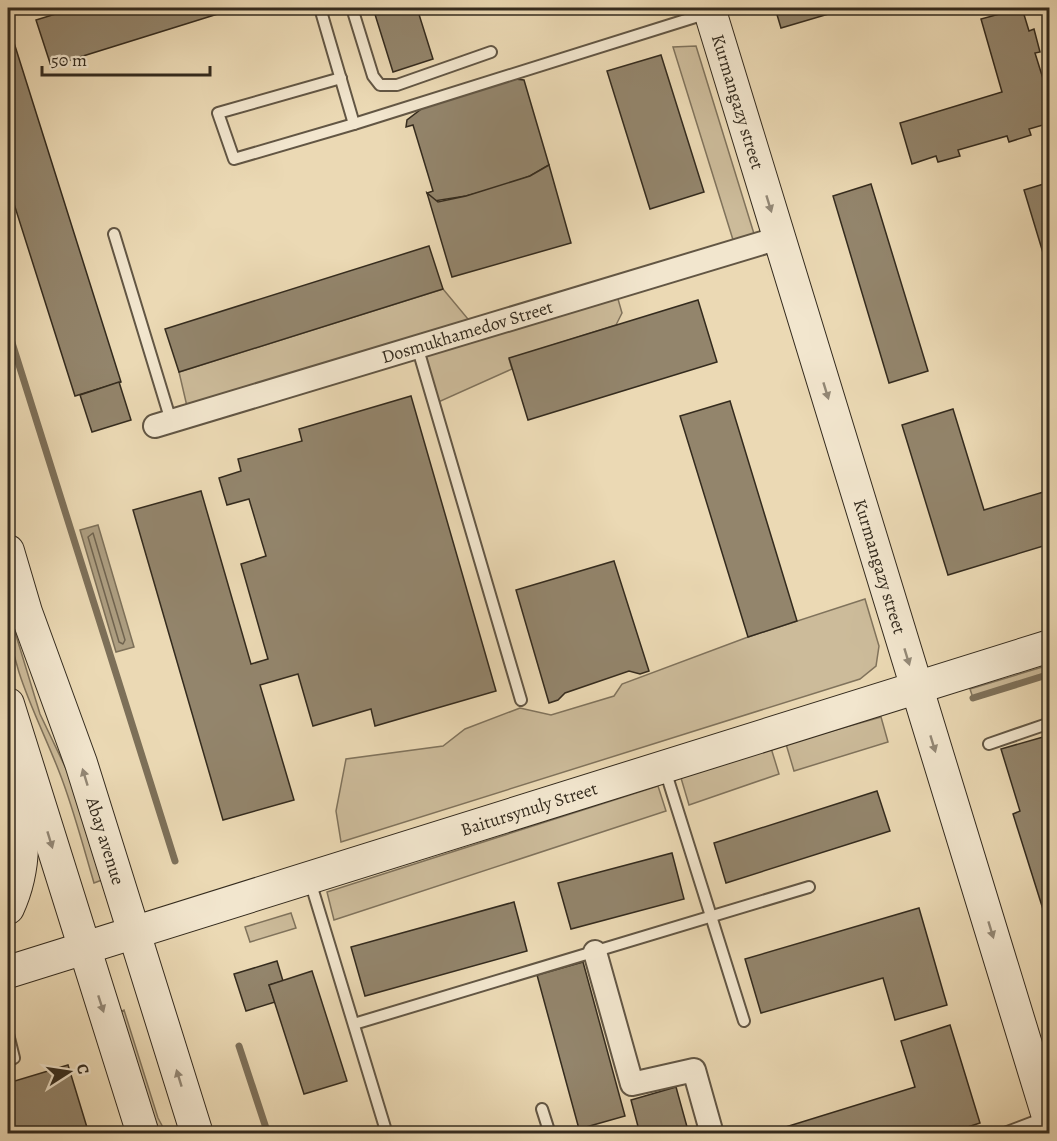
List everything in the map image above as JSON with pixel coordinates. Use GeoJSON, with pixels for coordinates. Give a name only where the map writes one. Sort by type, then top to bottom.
{"type":"FeatureCollection","features":[{"type":"Feature","properties":{"kind":"main road","name":"Kurmangazy street"},"geometry":{"type":"LineString","coordinates":[[710,10],[917,688],[1035,1057],[1049,1120]]}},
{"type":"Feature","properties":{"kind":"main road","name":"Abay avenue"},"geometry":{"type":"LineString","coordinates":[[8,552],[81,763],[197,1134]]}},
{"type":"Feature","properties":{"kind":"main road","name":"Baitursynuly Street"},"geometry":{"type":"LineString","coordinates":[[8,972],[1050,646]]}},
{"type":"Feature","properties":{"kind":"main road"},"geometry":{"type":"LineString","coordinates":[[8,704],[143,1134]]}},
{"type":"Feature","properties":{"kind":"main road"},"geometry":{"type":"LineString","coordinates":[[8,746],[22,818],[23,859],[8,908]]}},
{"type":"Feature","properties":{"kind":"street","name":"Dosmukhamedov Street"},"geometry":{"type":"LineString","coordinates":[[163,423],[779,238]]}},
{"type":"Feature","properties":{"kind":"street"},"geometry":{"type":"LineString","coordinates":[[595,951],[632,1084],[694,1070],[712,1134]]}},
{"type":"Feature","properties":{"kind":"lane"},"geometry":{"type":"LineString","coordinates":[[320,8],[354,124]]}},
{"type":"Feature","properties":{"kind":"lane"},"geometry":{"type":"LineString","coordinates":[[352,8],[373,76],[380,85],[396,85],[491,52]]}},
{"type":"Feature","properties":{"kind":"lane"},"geometry":{"type":"LineString","coordinates":[[341,78],[218,113],[234,159],[354,124],[710,10]]}},
{"type":"Feature","properties":{"kind":"lane"},"geometry":{"type":"LineString","coordinates":[[114,234],[163,423]]}},
{"type":"Feature","properties":{"kind":"lane"},"geometry":{"type":"LineString","coordinates":[[417,346],[521,700]]}},
{"type":"Feature","properties":{"kind":"lane"},"geometry":{"type":"LineString","coordinates":[[989,744],[1050,723]]}},
{"type":"Feature","properties":{"kind":"lane"},"geometry":{"type":"LineString","coordinates":[[664,767],[744,1021]]}},
{"type":"Feature","properties":{"kind":"lane"},"geometry":{"type":"LineString","coordinates":[[309,878],[387,1134]]}},
{"type":"Feature","properties":{"kind":"lane"},"geometry":{"type":"LineString","coordinates":[[354,1024],[809,887]]}},
{"type":"Feature","properties":{"kind":"lane"},"geometry":{"type":"LineString","coordinates":[[8,1034],[11,1059]]}},
{"type":"Feature","properties":{"kind":"lane"},"geometry":{"type":"LineString","coordinates":[[542,1109],[550,1134]]}},
{"type":"Feature","properties":{"kind":"lane"},"geometry":{"type":"LineString","coordinates":[[1002,1134],[1049,1120]]}},
{"type":"Feature","properties":{"kind":"shaded area"},"geometry":{"type":"Polygon","coordinates":[[[696,46],[755,237],[734,243],[673,47],[696,46]]]}},
{"type":"Feature","properties":{"kind":"shaded area"},"geometry":{"type":"Polygon","coordinates":[[[443,289],[468,319],[470,328],[603,291],[618,299],[622,313],[616,325],[509,359],[512,369],[434,404],[417,346],[189,415],[179,372],[443,289]]]}},
{"type":"Feature","properties":{"kind":"shaded area"},"geometry":{"type":"Polygon","coordinates":[[[865,599],[879,646],[876,666],[860,679],[341,842],[336,811],[346,759],[443,746],[465,729],[520,708],[551,715],[614,696],[622,684],[748,637],[865,599]]]}},
{"type":"Feature","properties":{"kind":"shaded area"},"geometry":{"type":"Polygon","coordinates":[[[8,609],[40,714],[69,775],[102,880],[94,883],[63,782],[20,676],[10,632],[8,609]]]}},
{"type":"Feature","properties":{"kind":"shaded area"},"geometry":{"type":"Polygon","coordinates":[[[1049,665],[1049,674],[973,698],[970,689],[1049,665]]]}},
{"type":"Feature","properties":{"kind":"shaded area"},"geometry":{"type":"Polygon","coordinates":[[[881,717],[888,742],[794,771],[786,744],[881,717]]]}},
{"type":"Feature","properties":{"kind":"shaded area"},"geometry":{"type":"Polygon","coordinates":[[[771,748],[779,774],[689,805],[681,778],[771,748]]]}},
{"type":"Feature","properties":{"kind":"shaded area"},"geometry":{"type":"Polygon","coordinates":[[[658,786],[666,811],[334,920],[327,892],[658,786]]]}},
{"type":"Feature","properties":{"kind":"shaded area"},"geometry":{"type":"Polygon","coordinates":[[[291,913],[296,928],[250,942],[245,927],[291,913]]]}},
{"type":"Feature","properties":{"kind":"shaded area"},"geometry":{"type":"Polygon","coordinates":[[[124,1010],[158,1118],[166,1133],[157,1133],[118,1013],[124,1010]]]}},
{"type":"Feature","properties":{"kind":"water"},"geometry":{"type":"Polygon","coordinates":[[[98,525],[134,647],[116,652],[80,530],[98,525]]]}},
{"type":"Feature","properties":{"kind":"building"},"geometry":{"type":"Polygon","coordinates":[[[75,8],[237,8],[51,66],[36,20],[75,8]]]}},
{"type":"Feature","properties":{"kind":"building"},"geometry":{"type":"Polygon","coordinates":[[[373,8],[417,8],[433,59],[393,72],[373,8]]]}},
{"type":"Feature","properties":{"kind":"building"},"geometry":{"type":"Polygon","coordinates":[[[775,8],[831,8],[832,13],[781,28],[775,8]]]}},
{"type":"Feature","properties":{"kind":"building"},"geometry":{"type":"Polygon","coordinates":[[[1022,8],[1029,31],[1034,29],[1040,52],[1035,53],[1050,101],[1050,123],[1029,129],[1031,135],[1009,142],[1007,136],[958,150],[960,156],[938,162],[936,156],[912,164],[900,123],[1002,92],[981,19],[1022,8]]]}},
{"type":"Feature","properties":{"kind":"building"},"geometry":{"type":"Polygon","coordinates":[[[10,30],[121,382],[75,396],[8,185],[8,31],[10,30]]]}},
{"type":"Feature","properties":{"kind":"building"},"geometry":{"type":"Polygon","coordinates":[[[661,55],[704,192],[650,209],[607,71],[661,55]]]}},
{"type":"Feature","properties":{"kind":"building"},"geometry":{"type":"Polygon","coordinates":[[[515,79],[524,80],[549,165],[530,176],[501,187],[434,201],[427,193],[433,191],[413,125],[406,127],[407,120],[424,107],[515,79]]]}},
{"type":"Feature","properties":{"kind":"building"},"geometry":{"type":"Polygon","coordinates":[[[549,165],[571,243],[452,277],[427,193],[438,202],[466,196],[530,176],[549,165]]]}},
{"type":"Feature","properties":{"kind":"building"},"geometry":{"type":"Polygon","coordinates":[[[1050,182],[1050,276],[1024,190],[1050,182]]]}},
{"type":"Feature","properties":{"kind":"building"},"geometry":{"type":"Polygon","coordinates":[[[871,184],[928,371],[889,383],[833,196],[871,184]]]}},
{"type":"Feature","properties":{"kind":"building"},"geometry":{"type":"Polygon","coordinates":[[[429,246],[443,289],[179,372],[165,329],[429,246]]]}},
{"type":"Feature","properties":{"kind":"building"},"geometry":{"type":"Polygon","coordinates":[[[698,300],[717,362],[528,420],[509,358],[698,300]]]}},
{"type":"Feature","properties":{"kind":"building"},"geometry":{"type":"Polygon","coordinates":[[[119,382],[131,420],[92,432],[80,395],[119,382]]]}},
{"type":"Feature","properties":{"kind":"building"},"geometry":{"type":"Polygon","coordinates":[[[411,396],[496,691],[375,726],[371,709],[313,726],[298,674],[260,685],[294,800],[223,820],[133,510],[201,491],[251,664],[268,659],[241,564],[266,556],[249,499],[227,505],[219,478],[241,471],[238,459],[302,441],[299,429],[411,396]]]}},
{"type":"Feature","properties":{"kind":"building"},"geometry":{"type":"Polygon","coordinates":[[[730,401],[797,621],[748,637],[680,416],[730,401]]]}},
{"type":"Feature","properties":{"kind":"building"},"geometry":{"type":"Polygon","coordinates":[[[953,409],[984,510],[1050,490],[1050,544],[948,575],[902,425],[953,409]]]}},
{"type":"Feature","properties":{"kind":"building"},"geometry":{"type":"Polygon","coordinates":[[[614,561],[649,671],[640,674],[629,671],[565,693],[558,700],[549,703],[516,590],[614,561]]]}},
{"type":"Feature","properties":{"kind":"building"},"geometry":{"type":"Polygon","coordinates":[[[1050,735],[1050,921],[1047,922],[1013,814],[1020,811],[1001,749],[1050,735]]]}},
{"type":"Feature","properties":{"kind":"building"},"geometry":{"type":"Polygon","coordinates":[[[877,791],[890,831],[726,883],[714,843],[877,791]]]}},
{"type":"Feature","properties":{"kind":"building"},"geometry":{"type":"Polygon","coordinates":[[[672,853],[684,899],[571,929],[558,883],[672,853]]]}},
{"type":"Feature","properties":{"kind":"building"},"geometry":{"type":"Polygon","coordinates":[[[514,902],[527,951],[365,996],[351,947],[514,902]]]}},
{"type":"Feature","properties":{"kind":"building"},"geometry":{"type":"Polygon","coordinates":[[[919,908],[947,1005],[895,1020],[883,978],[761,1013],[745,959],[919,908]]]}},
{"type":"Feature","properties":{"kind":"building"},"geometry":{"type":"Polygon","coordinates":[[[277,961],[283,981],[269,985],[275,1002],[246,1011],[234,974],[277,961]]]}},
{"type":"Feature","properties":{"kind":"building"},"geometry":{"type":"Polygon","coordinates":[[[583,962],[625,1116],[579,1129],[537,975],[583,962]]]}},
{"type":"Feature","properties":{"kind":"building"},"geometry":{"type":"Polygon","coordinates":[[[312,971],[347,1081],[304,1094],[269,985],[312,971]]]}},
{"type":"Feature","properties":{"kind":"building"},"geometry":{"type":"Polygon","coordinates":[[[950,1025],[980,1123],[946,1134],[763,1134],[915,1087],[901,1041],[950,1025]]]}},
{"type":"Feature","properties":{"kind":"building"},"geometry":{"type":"Polygon","coordinates":[[[68,1065],[89,1134],[8,1134],[8,1083],[68,1065]]]}},
{"type":"Feature","properties":{"kind":"building"},"geometry":{"type":"Polygon","coordinates":[[[676,1087],[689,1134],[640,1134],[631,1100],[676,1087]]]}},
{"type":"Feature","properties":{"kind":"waterway"},"geometry":{"type":"LineString","coordinates":[[8,330],[175,861]]}},
{"type":"Feature","properties":{"kind":"waterway"},"geometry":{"type":"LineString","coordinates":[[973,698],[1050,674]]}},
{"type":"Feature","properties":{"kind":"waterway"},"geometry":{"type":"LineString","coordinates":[[239,1046],[268,1134]]}}]}
